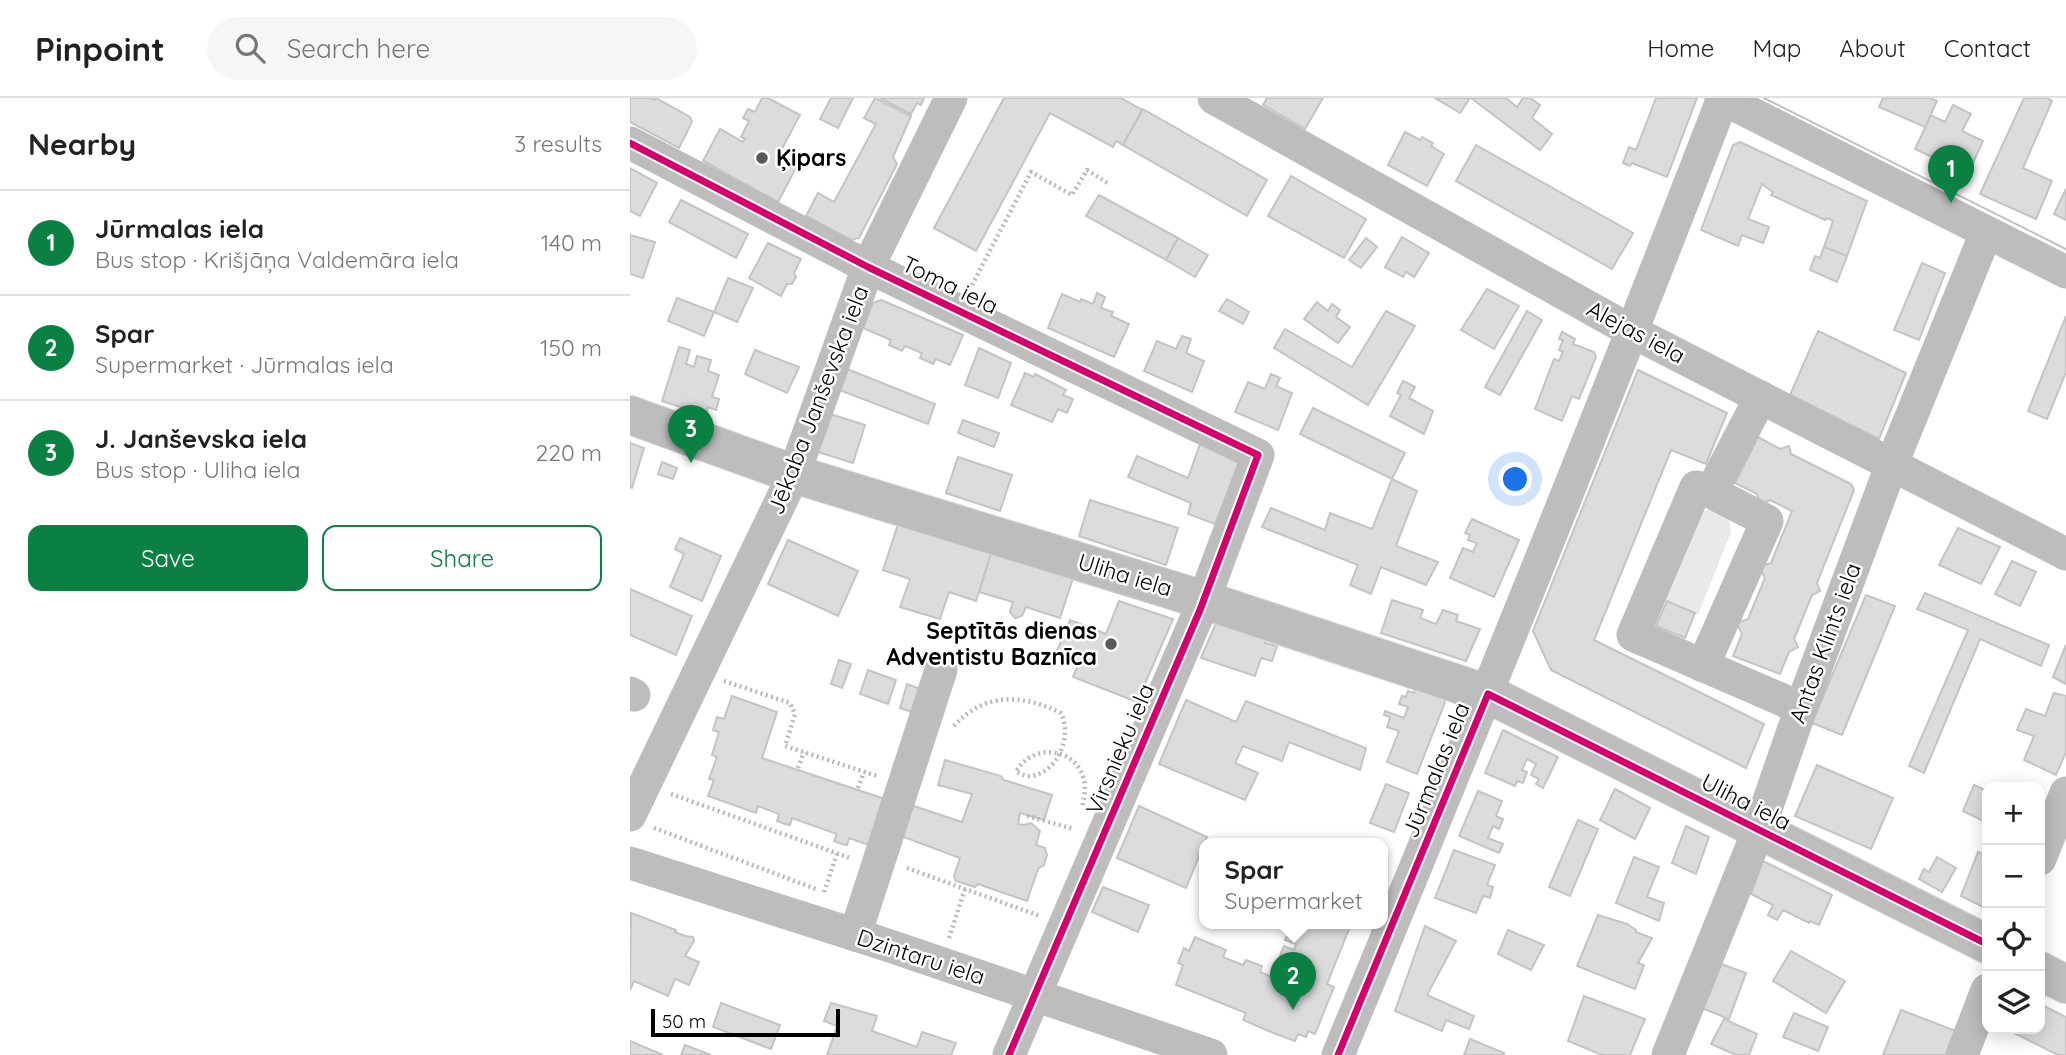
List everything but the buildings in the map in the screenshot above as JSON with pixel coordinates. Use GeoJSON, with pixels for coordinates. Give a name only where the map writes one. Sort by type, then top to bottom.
{"type":"FeatureCollection","features":[{"type":"Feature","properties":{"kind":"main road","name":"Uliha iela"},"geometry":{"type":"LineString","coordinates":[[630,415],[794,474],[1204,600],[1488,694],[1982,942]]}},
{"type":"Feature","properties":{"kind":"main road"},"geometry":{"type":"LineString","coordinates":[[2045,974],[2066,984]]}},
{"type":"Feature","properties":{"kind":"street","name":"Jēkaba Janševska iela"},"geometry":{"type":"LineString","coordinates":[[630,815],[794,474],[868,267],[951,98]]}},
{"type":"Feature","properties":{"kind":"street","name":"Alejas iela"},"geometry":{"type":"LineString","coordinates":[[1213,98],[1633,332],[2066,554]]}},
{"type":"Feature","properties":{"kind":"street","name":"Jūrmalas iela"},"geometry":{"type":"LineString","coordinates":[[1338,1055],[1488,694],[1633,332],[1722,99]]}},
{"type":"Feature","properties":{"kind":"street"},"geometry":{"type":"LineString","coordinates":[[1722,99],[2066,272]]}},
{"type":"Feature","properties":{"kind":"street","name":"Toma iela"},"geometry":{"type":"LineString","coordinates":[[630,143],[868,267],[1258,455]]}},
{"type":"Feature","properties":{"kind":"street","name":"Antas Klints iela"},"geometry":{"type":"LineString","coordinates":[[1668,1055],[1759,830],[1801,708],[1891,466],[1986,233]]}},
{"type":"Feature","properties":{"kind":"street"},"geometry":{"type":"LineString","coordinates":[[1711,492],[1761,397]]}},
{"type":"Feature","properties":{"kind":"street","name":"Virsnieku iela"},"geometry":{"type":"LineString","coordinates":[[1009,1055],[1204,600],[1258,455]]}},
{"type":"Feature","properties":{"kind":"street"},"geometry":{"type":"LineString","coordinates":[[1703,666],[1767,521],[1696,487],[1633,635],[1703,666],[1801,708]]}},
{"type":"Feature","properties":{"kind":"street"},"geometry":{"type":"LineString","coordinates":[[855,935],[892,868],[904,784],[941,670]]}},
{"type":"Feature","properties":{"kind":"street"},"geometry":{"type":"LineString","coordinates":[[2045,846],[2066,793]]}},
{"type":"Feature","properties":{"kind":"street","name":"Dzintaru iela"},"geometry":{"type":"LineString","coordinates":[[630,863],[855,935],[1211,1055]]}},
{"type":"Feature","properties":{"kind":"street"},"geometry":{"type":"LineString","coordinates":[[1962,1055],[1982,1003]]}},
{"type":"Feature","properties":{"kind":"path"},"geometry":{"type":"LineString","coordinates":[[959,310],[1031,172],[1072,195],[1087,170],[1109,184]]}},
{"type":"Feature","properties":{"kind":"path"},"geometry":{"type":"LineString","coordinates":[[713,677],[790,703],[795,714],[785,746],[904,784]]}},
{"type":"Feature","properties":{"kind":"path"},"geometry":{"type":"LineString","coordinates":[[950,733],[966,714],[982,705],[1002,699],[1034,701],[1061,713],[1066,723],[1064,744],[1060,753],[1047,769],[1035,775],[1029,777],[1016,772],[1025,760],[1036,753],[1060,753],[1072,760],[1080,769],[1084,781],[1085,795],[1080,816]]}},
{"type":"Feature","properties":{"kind":"path"},"geometry":{"type":"LineString","coordinates":[[798,768],[804,752]]}},
{"type":"Feature","properties":{"kind":"path"},"geometry":{"type":"LineString","coordinates":[[858,788],[864,772]]}},
{"type":"Feature","properties":{"kind":"path"},"geometry":{"type":"LineString","coordinates":[[659,789],[837,854],[965,888],[1040,916],[1045,904]]}},
{"type":"Feature","properties":{"kind":"path"},"geometry":{"type":"LineString","coordinates":[[1027,816],[1073,831],[1076,823]]}},
{"type":"Feature","properties":{"kind":"path"},"geometry":{"type":"LineString","coordinates":[[824,892],[837,854]]}},
{"type":"Feature","properties":{"kind":"path"},"geometry":{"type":"LineString","coordinates":[[951,933],[965,888]]}},
{"type":"Feature","properties":{"kind":"shaded area"},"geometry":{"type":"Polygon","coordinates":[[[1715,508],[1729,519],[1731,532],[1698,615],[1663,600],[1695,518],[1705,510],[1715,508]]]}},
{"type":"Feature","properties":{"kind":"tram line"},"geometry":{"type":"LineString","coordinates":[[1740,98],[1854,158],[2066,261]]}},
{"type":"Feature","properties":{"kind":"tram line"},"geometry":{"type":"LineString","coordinates":[[1764,98],[2066,249]]}},
{"type":"Feature","properties":{"kind":"cycle path"},"geometry":{"type":"LineString","coordinates":[[630,143],[868,267],[1258,455],[1200,610],[1009,1055]]}},
{"type":"Feature","properties":{"kind":"cycle path"},"geometry":{"type":"LineString","coordinates":[[1338,1055],[1488,694],[1982,941]]}},
{"type":"Feature","properties":{"kind":"place","name":"Ķipars"},"geometry":{"type":"Point","coordinates":[762,158]}},
{"type":"Feature","properties":{"kind":"place","name":"Jūrmalas iela"},"geometry":{"type":"Point","coordinates":[1951,203]}},
{"type":"Feature","properties":{"kind":"place","name":"J. Janševska iela"},"geometry":{"type":"Point","coordinates":[691,463]}},
{"type":"Feature","properties":{"kind":"place","name":"Septītās dienas Adventistu Baznīca"},"geometry":{"type":"Point","coordinates":[1111,644]}},
{"type":"Feature","properties":{"kind":"place","name":"Spar"},"geometry":{"type":"Point","coordinates":[1293,1010]}}]}
